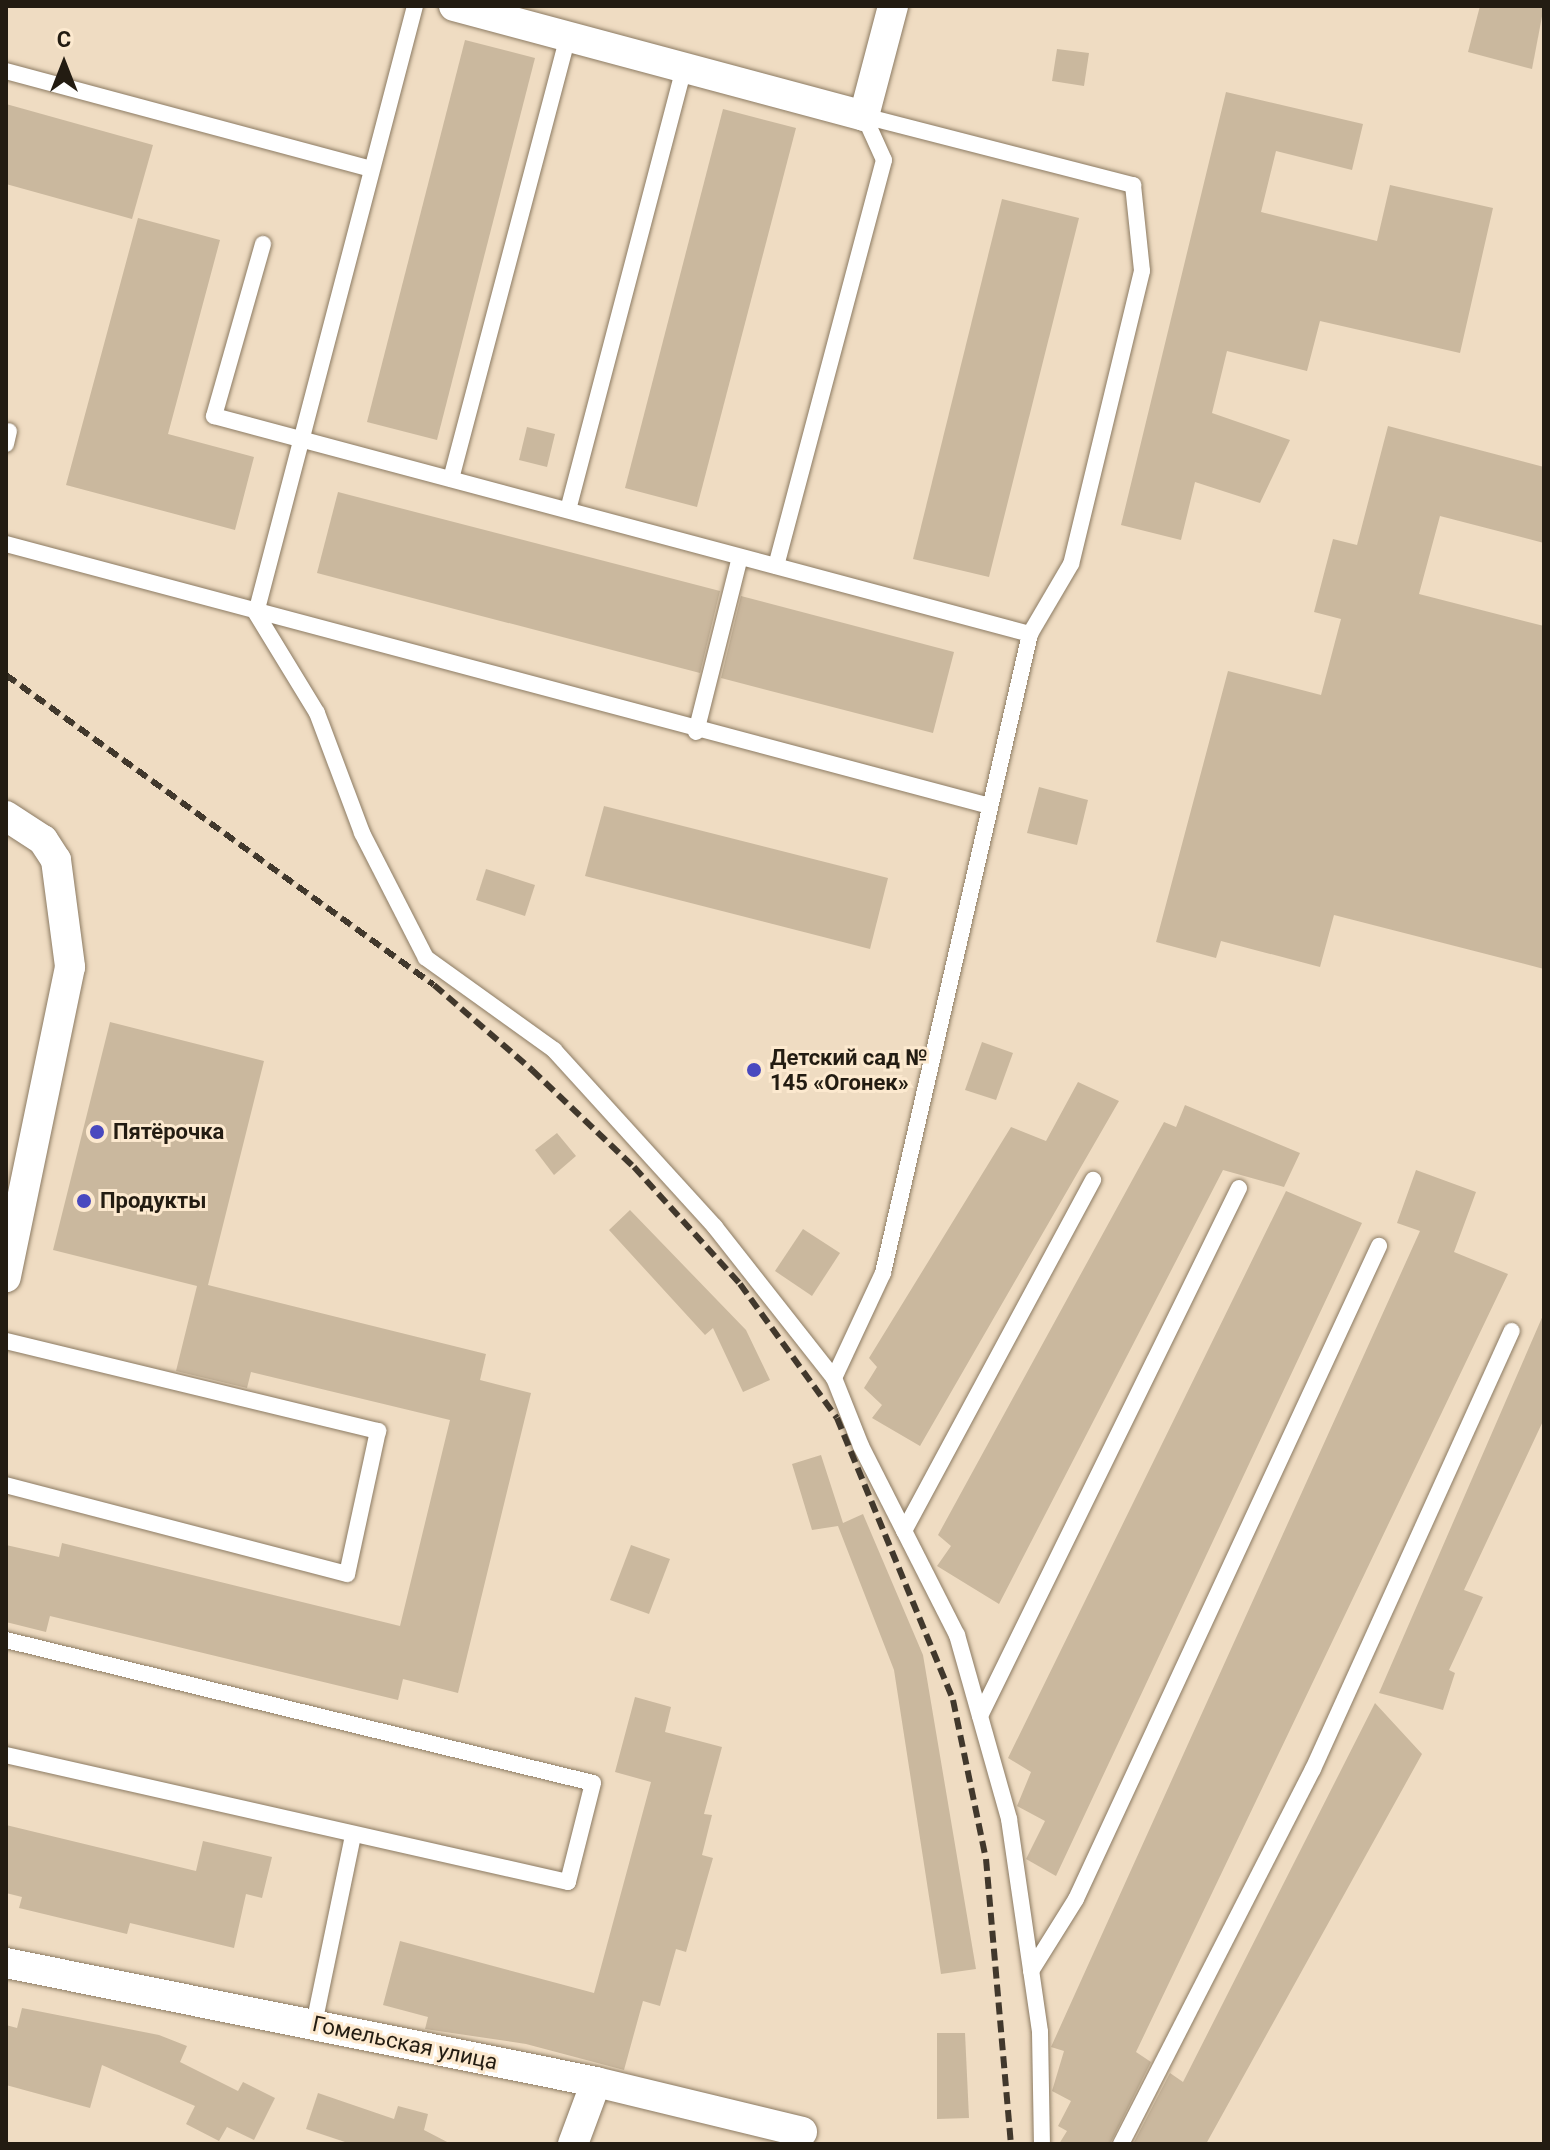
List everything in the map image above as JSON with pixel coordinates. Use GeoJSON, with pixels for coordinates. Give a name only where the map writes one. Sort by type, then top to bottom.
{"type":"FeatureCollection","features":[{"type":"Feature","properties":{"kind":"street"},"geometry":{"type":"LineString","coordinates":[[454,6],[864,116],[893,6]]}},
{"type":"Feature","properties":{"kind":"street"},"geometry":{"type":"LineString","coordinates":[[6,1277],[12,1222],[70,967],[56,860],[11,817]]}},
{"type":"Feature","properties":{"kind":"street","name":"Гомельская улица"},"geometry":{"type":"LineString","coordinates":[[6,1963],[596,2082],[802,2132]]}},
{"type":"Feature","properties":{"kind":"street"},"geometry":{"type":"LineString","coordinates":[[573,2144],[596,2082]]}},
{"type":"Feature","properties":{"kind":"lane"},"geometry":{"type":"LineString","coordinates":[[415,6],[297,438],[256,613],[317,713],[362,833],[426,958],[554,1050],[715,1227],[834,1378],[904,1531],[957,1635],[1009,1819],[1031,1971],[1042,2144]]}},
{"type":"Feature","properties":{"kind":"lane"},"geometry":{"type":"LineString","coordinates":[[451,479],[568,37]]}},
{"type":"Feature","properties":{"kind":"lane"},"geometry":{"type":"LineString","coordinates":[[568,510],[684,67]]}},
{"type":"Feature","properties":{"kind":"lane"},"geometry":{"type":"LineString","coordinates":[[6,71],[371,169]]}},
{"type":"Feature","properties":{"kind":"lane"},"geometry":{"type":"LineString","coordinates":[[776,566],[884,160],[864,116]]}},
{"type":"Feature","properties":{"kind":"lane"},"geometry":{"type":"LineString","coordinates":[[834,1378],[883,1273],[1030,634],[1071,564],[1142,271],[1133,185],[864,116]]}},
{"type":"Feature","properties":{"kind":"lane"},"geometry":{"type":"LineString","coordinates":[[263,244],[214,416],[1030,634]]}},
{"type":"Feature","properties":{"kind":"lane"},"geometry":{"type":"LineString","coordinates":[[6,544],[696,732],[990,806]]}},
{"type":"Feature","properties":{"kind":"lane"},"geometry":{"type":"LineString","coordinates":[[696,732],[740,557]]}},
{"type":"Feature","properties":{"kind":"lane"},"geometry":{"type":"LineString","coordinates":[[904,1531],[1093,1180]]}},
{"type":"Feature","properties":{"kind":"lane"},"geometry":{"type":"LineString","coordinates":[[980,1716],[1239,1188]]}},
{"type":"Feature","properties":{"kind":"lane"},"geometry":{"type":"LineString","coordinates":[[1031,1971],[1076,1899],[1379,1246]]}},
{"type":"Feature","properties":{"kind":"lane"},"geometry":{"type":"LineString","coordinates":[[1121,2144],[1313,1769],[1512,1331]]}},
{"type":"Feature","properties":{"kind":"lane"},"geometry":{"type":"LineString","coordinates":[[6,1341],[378,1431],[347,1574],[6,1485]]}},
{"type":"Feature","properties":{"kind":"lane"},"geometry":{"type":"LineString","coordinates":[[6,1640],[593,1783],[568,1882],[6,1755]]}},
{"type":"Feature","properties":{"kind":"lane"},"geometry":{"type":"LineString","coordinates":[[314,2024],[353,1835]]}},
{"type":"Feature","properties":{"kind":"building"},"geometry":{"type":"Polygon","coordinates":[[[1480,6],[1544,6],[1532,69],[1468,52],[1480,6]]]}},
{"type":"Feature","properties":{"kind":"building"},"geometry":{"type":"Polygon","coordinates":[[[465,40],[535,58],[437,440],[367,422],[465,40]]]}},
{"type":"Feature","properties":{"kind":"building"},"geometry":{"type":"Polygon","coordinates":[[[1057,49],[1089,53],[1084,86],[1052,81],[1057,49]]]}},
{"type":"Feature","properties":{"kind":"building"},"geometry":{"type":"Polygon","coordinates":[[[1226,92],[1363,124],[1352,170],[1276,151],[1261,212],[1377,241],[1390,185],[1493,208],[1460,353],[1320,321],[1307,371],[1227,351],[1212,413],[1290,440],[1260,503],[1195,482],[1181,540],[1121,525],[1226,92]]]}},
{"type":"Feature","properties":{"kind":"building"},"geometry":{"type":"Polygon","coordinates":[[[6,104],[153,145],[132,219],[6,184],[6,104]]]}},
{"type":"Feature","properties":{"kind":"building"},"geometry":{"type":"Polygon","coordinates":[[[723,109],[796,128],[697,507],[625,488],[723,109]]]}},
{"type":"Feature","properties":{"kind":"building"},"geometry":{"type":"Polygon","coordinates":[[[1002,199],[1079,218],[989,577],[913,559],[1002,199]]]}},
{"type":"Feature","properties":{"kind":"building"},"geometry":{"type":"Polygon","coordinates":[[[138,218],[220,240],[168,434],[254,457],[235,530],[66,485],[138,218]]]}},
{"type":"Feature","properties":{"kind":"building"},"geometry":{"type":"Polygon","coordinates":[[[1388,426],[1544,467],[1544,543],[1440,516],[1419,594],[1544,626],[1544,969],[1334,915],[1320,967],[1221,941],[1216,958],[1156,942],[1228,671],[1321,695],[1341,619],[1314,612],[1333,539],[1357,545],[1388,426]]]}},
{"type":"Feature","properties":{"kind":"building"},"geometry":{"type":"Polygon","coordinates":[[[527,427],[555,434],[547,467],[519,460],[527,427]]]}},
{"type":"Feature","properties":{"kind":"building"},"geometry":{"type":"Polygon","coordinates":[[[338,492],[720,591],[700,673],[317,573],[338,492]]]}},
{"type":"Feature","properties":{"kind":"building"},"geometry":{"type":"Polygon","coordinates":[[[741,596],[954,652],[933,733],[721,678],[741,596]]]}},
{"type":"Feature","properties":{"kind":"building"},"geometry":{"type":"Polygon","coordinates":[[[1039,787],[1088,800],[1077,845],[1027,833],[1039,787]]]}},
{"type":"Feature","properties":{"kind":"building"},"geometry":{"type":"Polygon","coordinates":[[[604,806],[888,878],[870,949],[585,876],[604,806]]]}},
{"type":"Feature","properties":{"kind":"building"},"geometry":{"type":"Polygon","coordinates":[[[486,869],[535,885],[525,916],[476,900],[486,869]]]}},
{"type":"Feature","properties":{"kind":"building"},"geometry":{"type":"Polygon","coordinates":[[[110,1022],[264,1061],[208,1285],[486,1354],[480,1380],[531,1393],[458,1693],[403,1679],[398,1700],[50,1616],[46,1632],[6,1622],[6,1545],[59,1557],[62,1543],[400,1626],[450,1420],[251,1372],[247,1388],[176,1371],[197,1286],[53,1250],[110,1022]]]}},
{"type":"Feature","properties":{"kind":"building"},"geometry":{"type":"Polygon","coordinates":[[[982,1042],[1013,1053],[996,1100],[965,1090],[982,1042]]]}},
{"type":"Feature","properties":{"kind":"building"},"geometry":{"type":"Polygon","coordinates":[[[1078,1082],[1119,1101],[920,1446],[872,1418],[882,1405],[864,1388],[877,1367],[869,1358],[1011,1127],[1046,1141],[1078,1082]]]}},
{"type":"Feature","properties":{"kind":"building"},"geometry":{"type":"Polygon","coordinates":[[[1185,1105],[1300,1153],[1284,1187],[1223,1170],[999,1604],[937,1566],[951,1546],[938,1535],[1164,1122],[1176,1127],[1185,1105]]]}},
{"type":"Feature","properties":{"kind":"building"},"geometry":{"type":"Polygon","coordinates":[[[557,1133],[576,1156],[554,1175],[535,1150],[557,1133]]]}},
{"type":"Feature","properties":{"kind":"building"},"geometry":{"type":"Polygon","coordinates":[[[1416,1170],[1476,1192],[1454,1252],[1508,1274],[1136,2052],[1151,2062],[1110,2144],[1059,2144],[1067,2131],[1058,2126],[1071,2101],[1052,2091],[1064,2051],[1051,2047],[1420,1231],[1397,1223],[1416,1170]]]}},
{"type":"Feature","properties":{"kind":"building"},"geometry":{"type":"Polygon","coordinates":[[[1286,1191],[1362,1223],[1056,1876],[1026,1859],[1045,1821],[1017,1806],[1031,1772],[1008,1758],[1286,1191]]]}},
{"type":"Feature","properties":{"kind":"building"},"geometry":{"type":"Polygon","coordinates":[[[630,1210],[746,1330],[770,1380],[743,1392],[713,1328],[705,1335],[609,1230],[630,1210]]]}},
{"type":"Feature","properties":{"kind":"building"},"geometry":{"type":"Polygon","coordinates":[[[803,1229],[840,1253],[812,1296],[775,1271],[803,1229]]]}},
{"type":"Feature","properties":{"kind":"building"},"geometry":{"type":"Polygon","coordinates":[[[1544,1313],[1544,1419],[1464,1590],[1483,1597],[1449,1670],[1455,1673],[1443,1710],[1379,1693],[1544,1313]]]}},
{"type":"Feature","properties":{"kind":"building"},"geometry":{"type":"Polygon","coordinates":[[[821,1455],[843,1523],[863,1514],[923,1655],[976,1969],[941,1974],[894,1670],[838,1526],[812,1530],[792,1464],[821,1455]]]}},
{"type":"Feature","properties":{"kind":"building"},"geometry":{"type":"Polygon","coordinates":[[[631,1545],[670,1559],[649,1614],[610,1600],[631,1545]]]}},
{"type":"Feature","properties":{"kind":"building"},"geometry":{"type":"Polygon","coordinates":[[[635,1697],[671,1707],[665,1732],[722,1747],[704,1814],[712,1815],[702,1855],[713,1858],[686,1952],[676,1949],[660,2006],[643,2001],[624,2070],[526,2044],[425,2029],[428,2017],[383,2005],[400,1941],[594,1993],[651,1782],[615,1772],[635,1697]]]}},
{"type":"Feature","properties":{"kind":"building"},"geometry":{"type":"Polygon","coordinates":[[[1375,1703],[1422,1754],[1206,2144],[1133,2144],[1170,2073],[1183,2082],[1375,1703]]]}},
{"type":"Feature","properties":{"kind":"building"},"geometry":{"type":"Polygon","coordinates":[[[6,1825],[196,1871],[203,1841],[272,1857],[262,1898],[246,1894],[234,1948],[130,1923],[127,1934],[19,1908],[22,1897],[6,1893],[6,1825]]]}},
{"type":"Feature","properties":{"kind":"building"},"geometry":{"type":"Polygon","coordinates":[[[22,2008],[159,2035],[187,2046],[180,2062],[238,2091],[243,2082],[275,2098],[254,2140],[227,2127],[219,2141],[186,2124],[195,2106],[102,2065],[90,2108],[6,2085],[6,2025],[17,2028],[22,2008]]]}},
{"type":"Feature","properties":{"kind":"building"},"geometry":{"type":"Polygon","coordinates":[[[937,2033],[965,2033],[969,2118],[937,2119],[937,2033]]]}},
{"type":"Feature","properties":{"kind":"building"},"geometry":{"type":"Polygon","coordinates":[[[318,2093],[394,2119],[398,2106],[428,2114],[424,2130],[451,2144],[351,2144],[306,2129],[318,2093]]]}},
{"type":"Feature","properties":{"kind":"railway"},"geometry":{"type":"LineString","coordinates":[[6,675],[434,985],[532,1070],[634,1167],[740,1284],[837,1418],[953,1700],[986,1859],[1011,2144]]}},
{"type":"Feature","properties":{"kind":"place","name":"Детский сад № 145 «Огонек»"},"geometry":{"type":"Point","coordinates":[754,1070]}},
{"type":"Feature","properties":{"kind":"place","name":"Пятёрочка"},"geometry":{"type":"Point","coordinates":[97,1132]}},
{"type":"Feature","properties":{"kind":"place","name":"Продукты"},"geometry":{"type":"Point","coordinates":[84,1201]}}]}
